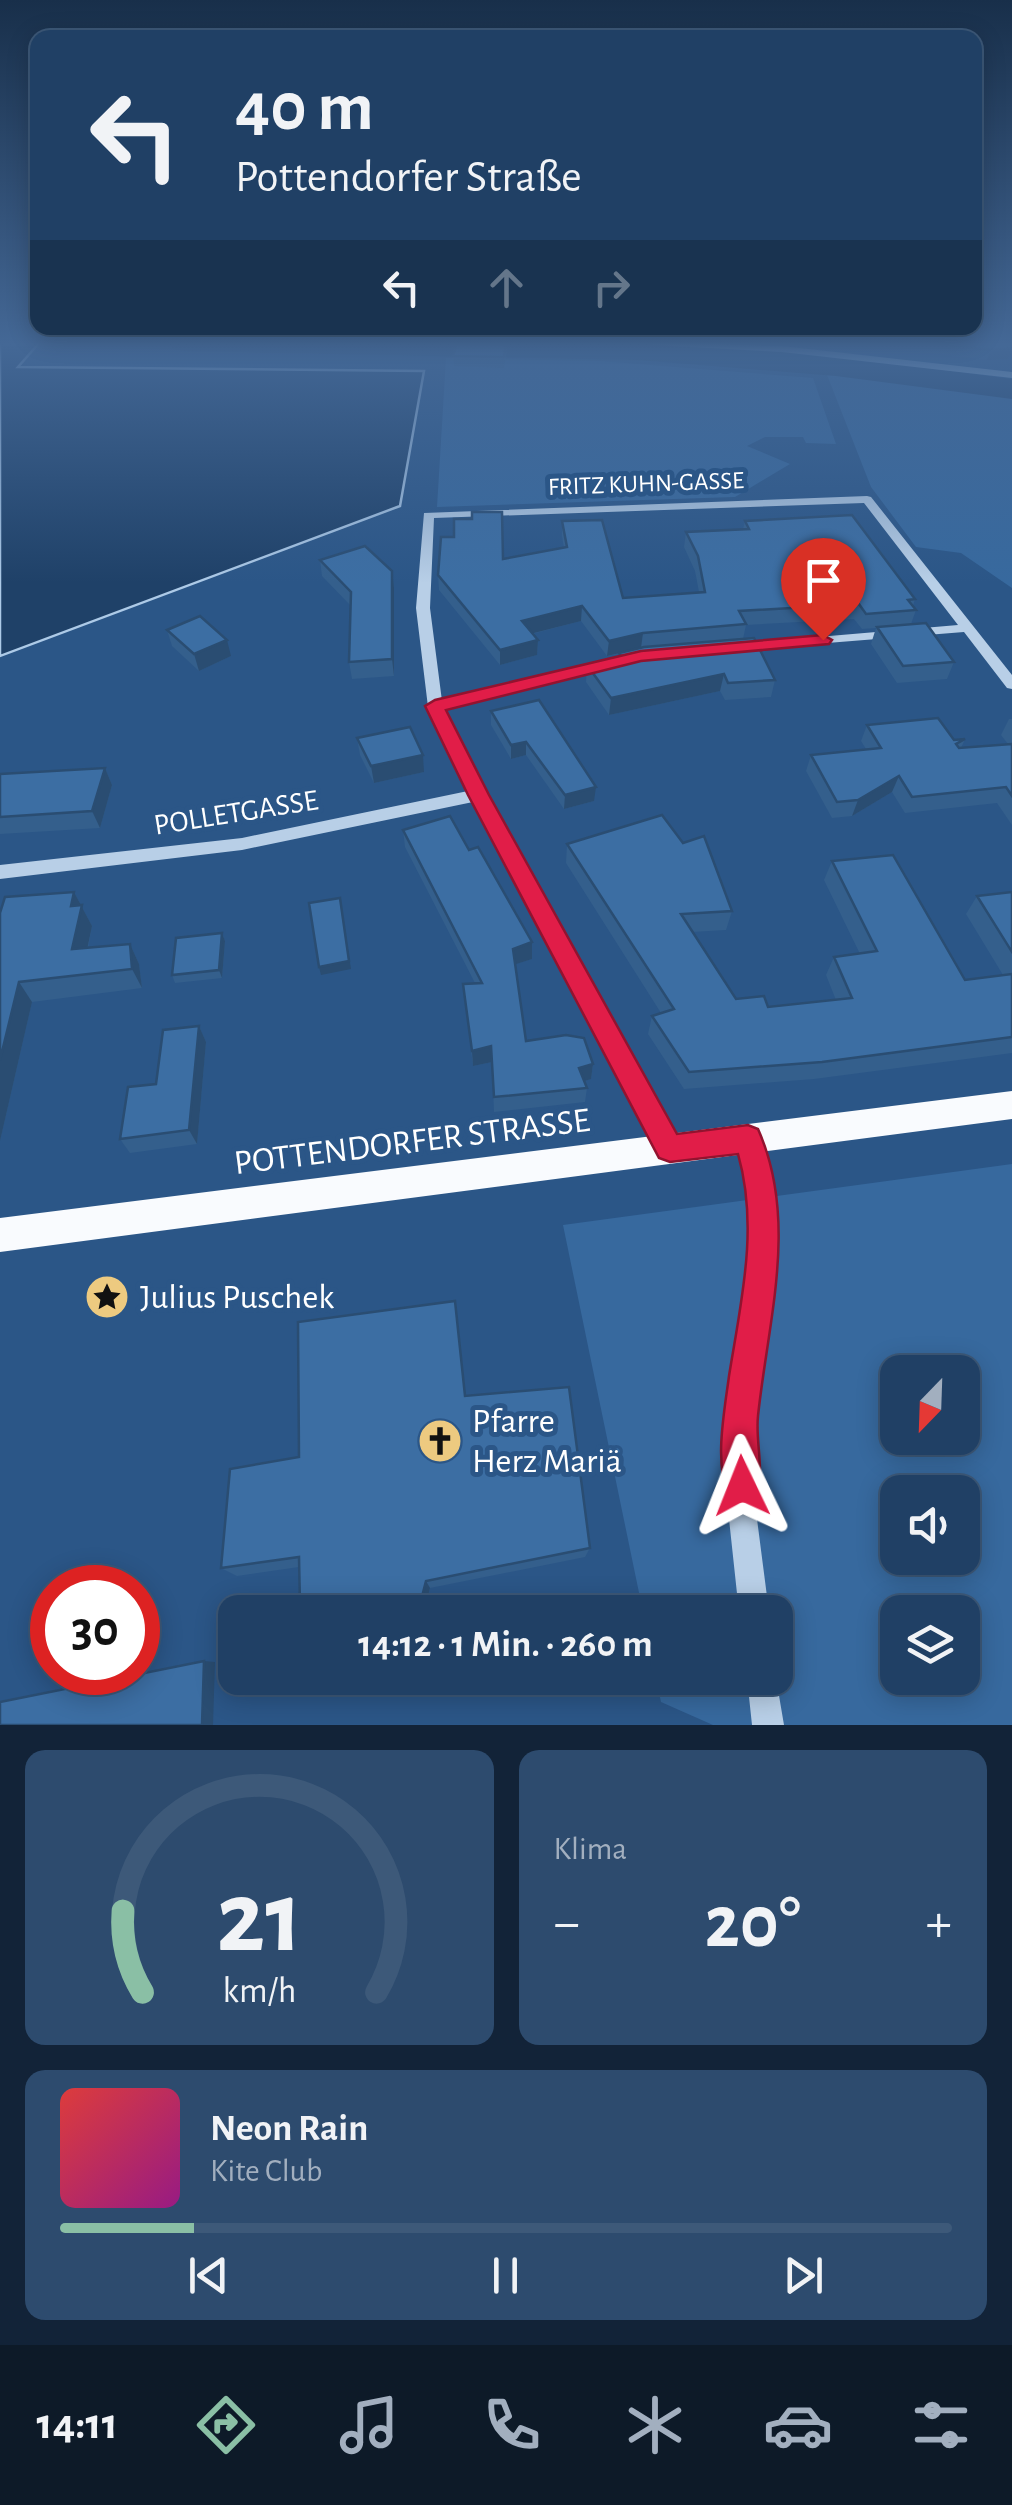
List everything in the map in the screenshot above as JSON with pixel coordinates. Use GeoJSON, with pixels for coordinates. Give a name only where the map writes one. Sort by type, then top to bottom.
{"type":"FeatureCollection","features":[{"type":"Feature","properties":{"kind":"main road","name":"POTTENDORFER STRASSE"},"geometry":{"type":"LineString","coordinates":[[0,1235],[1012,1105]]}},
{"type":"Feature","properties":{"kind":"street","name":"FRITZ KUHN-GASSE"},"geometry":{"type":"LineString","coordinates":[[435,706],[423,608],[428,515],[866,498],[968,628]]}},
{"type":"Feature","properties":{"kind":"street"},"geometry":{"type":"LineString","coordinates":[[718,650],[968,628],[1012,685]]}},
{"type":"Feature","properties":{"kind":"street"},"geometry":{"type":"LineString","coordinates":[[622,661],[435,706],[478,795],[670,1148]]}},
{"type":"Feature","properties":{"kind":"street","name":"POLLETGASSE"},"geometry":{"type":"LineString","coordinates":[[0,872],[242,844],[478,795]]}},
{"type":"Feature","properties":{"kind":"street"},"geometry":{"type":"LineString","coordinates":[[748,1139],[763,1191],[764,1256],[740,1421],[743,1518],[752,1595]]}},
{"type":"Feature","properties":{"kind":"street"},"geometry":{"type":"LineString","coordinates":[[764,1695],[768,1725]]}},
{"type":"Feature","properties":{"kind":"shaded area"},"geometry":{"type":"Polygon","coordinates":[[[0,422],[415,422],[400,506],[0,656],[0,422]]]}},
{"type":"Feature","properties":{"kind":"shaded area"},"geometry":{"type":"Polygon","coordinates":[[[442,422],[829,422],[836,444],[806,443],[803,437],[765,437],[747,446],[790,464],[735,497],[437,507],[442,422]]]}},
{"type":"Feature","properties":{"kind":"shaded area"},"geometry":{"type":"Polygon","coordinates":[[[846,422],[1012,422],[1012,588],[961,553],[916,547],[871,487],[846,422]]]}},
{"type":"Feature","properties":{"kind":"shaded area"},"geometry":{"type":"Polygon","coordinates":[[[1012,1164],[1012,1725],[713,1725],[661,1702],[660,1695],[793,1695],[793,1595],[639,1595],[563,1225],[1012,1164]]]}},
{"type":"Feature","properties":{"kind":"building"},"geometry":{"type":"Polygon","coordinates":[[[472,512],[502,512],[503,559],[567,547],[562,521],[602,520],[623,598],[705,592],[698,556],[686,532],[749,529],[745,521],[852,515],[915,599],[908,600],[916,610],[866,614],[859,604],[739,611],[746,624],[643,633],[609,641],[582,606],[522,621],[538,640],[500,650],[438,575],[441,537],[454,537],[454,519],[472,519],[472,512]]]}},
{"type":"Feature","properties":{"kind":"building"},"geometry":{"type":"Polygon","coordinates":[[[365,546],[392,571],[392,659],[349,662],[351,592],[320,560],[365,546]]]}},
{"type":"Feature","properties":{"kind":"building"},"geometry":{"type":"Polygon","coordinates":[[[200,616],[227,640],[194,654],[167,630],[200,616]]]}},
{"type":"Feature","properties":{"kind":"building"},"geometry":{"type":"Polygon","coordinates":[[[926,623],[954,662],[903,666],[877,627],[926,623]]]}},
{"type":"Feature","properties":{"kind":"building"},"geometry":{"type":"Polygon","coordinates":[[[754,638],[775,680],[728,683],[724,674],[611,698],[587,665],[644,647],[754,638]]]}},
{"type":"Feature","properties":{"kind":"building"},"geometry":{"type":"Polygon","coordinates":[[[539,700],[596,787],[565,795],[526,742],[511,745],[491,711],[539,700]]]}},
{"type":"Feature","properties":{"kind":"building"},"geometry":{"type":"Polygon","coordinates":[[[938,718],[954,740],[965,739],[956,744],[959,748],[1012,744],[1012,796],[1006,787],[912,797],[899,776],[858,800],[837,802],[811,755],[881,748],[867,725],[938,718]]]}},
{"type":"Feature","properties":{"kind":"building"},"geometry":{"type":"Polygon","coordinates":[[[410,727],[423,755],[371,766],[357,738],[410,727]]]}},
{"type":"Feature","properties":{"kind":"building"},"geometry":{"type":"Polygon","coordinates":[[[105,768],[92,811],[0,817],[0,774],[105,768]]]}},
{"type":"Feature","properties":{"kind":"building"},"geometry":{"type":"Polygon","coordinates":[[[662,815],[683,843],[704,836],[732,911],[681,914],[736,999],[764,996],[768,1007],[852,998],[834,957],[877,951],[832,861],[893,855],[965,980],[1012,974],[1012,1037],[822,1062],[689,1072],[652,1016],[674,1009],[567,844],[662,815]]]}},
{"type":"Feature","properties":{"kind":"building"},"geometry":{"type":"Polygon","coordinates":[[[450,816],[469,850],[478,847],[532,942],[513,949],[526,1041],[566,1035],[584,1038],[593,1064],[579,1068],[587,1088],[494,1097],[491,1046],[472,1051],[463,984],[482,983],[403,830],[450,816]]]}},
{"type":"Feature","properties":{"kind":"building"},"geometry":{"type":"Polygon","coordinates":[[[74,892],[71,906],[82,905],[72,949],[130,944],[132,969],[19,982],[0,1060],[0,913],[5,897],[74,892]]]}},
{"type":"Feature","properties":{"kind":"building"},"geometry":{"type":"Polygon","coordinates":[[[1012,892],[1012,952],[977,896],[1012,892]]]}},
{"type":"Feature","properties":{"kind":"building"},"geometry":{"type":"Polygon","coordinates":[[[340,898],[349,961],[319,967],[309,903],[340,898]]]}},
{"type":"Feature","properties":{"kind":"building"},"geometry":{"type":"Polygon","coordinates":[[[222,933],[219,970],[172,975],[176,938],[222,933]]]}},
{"type":"Feature","properties":{"kind":"building"},"geometry":{"type":"Polygon","coordinates":[[[199,1026],[189,1130],[120,1139],[128,1087],[156,1084],[163,1030],[199,1026]]]}},
{"type":"Feature","properties":{"kind":"building","name":"Pfarre Herz Mariä"},"geometry":{"type":"Polygon","coordinates":[[[455,1301],[465,1396],[569,1387],[590,1548],[426,1581],[422,1595],[300,1595],[299,1557],[221,1568],[230,1469],[299,1457],[298,1322],[455,1301]]]}},
{"type":"Feature","properties":{"kind":"building"},"geometry":{"type":"Polygon","coordinates":[[[204,1661],[202,1725],[0,1725],[0,1702],[35,1695],[160,1695],[160,1670],[204,1661]]]}},
{"type":"Feature","properties":{"kind":"place","name":"Julius Puschek"},"geometry":{"type":"Point","coordinates":[107,1297]}},
{"type":"Feature","properties":{"kind":"place","name":"Pfarre Herz Mariä"},"geometry":{"type":"Point","coordinates":[440,1441]}},
{"type":"Feature","properties":{"kind":"route"},"geometry":{"type":"LineString","coordinates":[[742,1486],[740,1421],[764,1256],[763,1191],[748,1139],[670,1148],[478,795],[435,706],[641,656],[823,640]]}}]}
